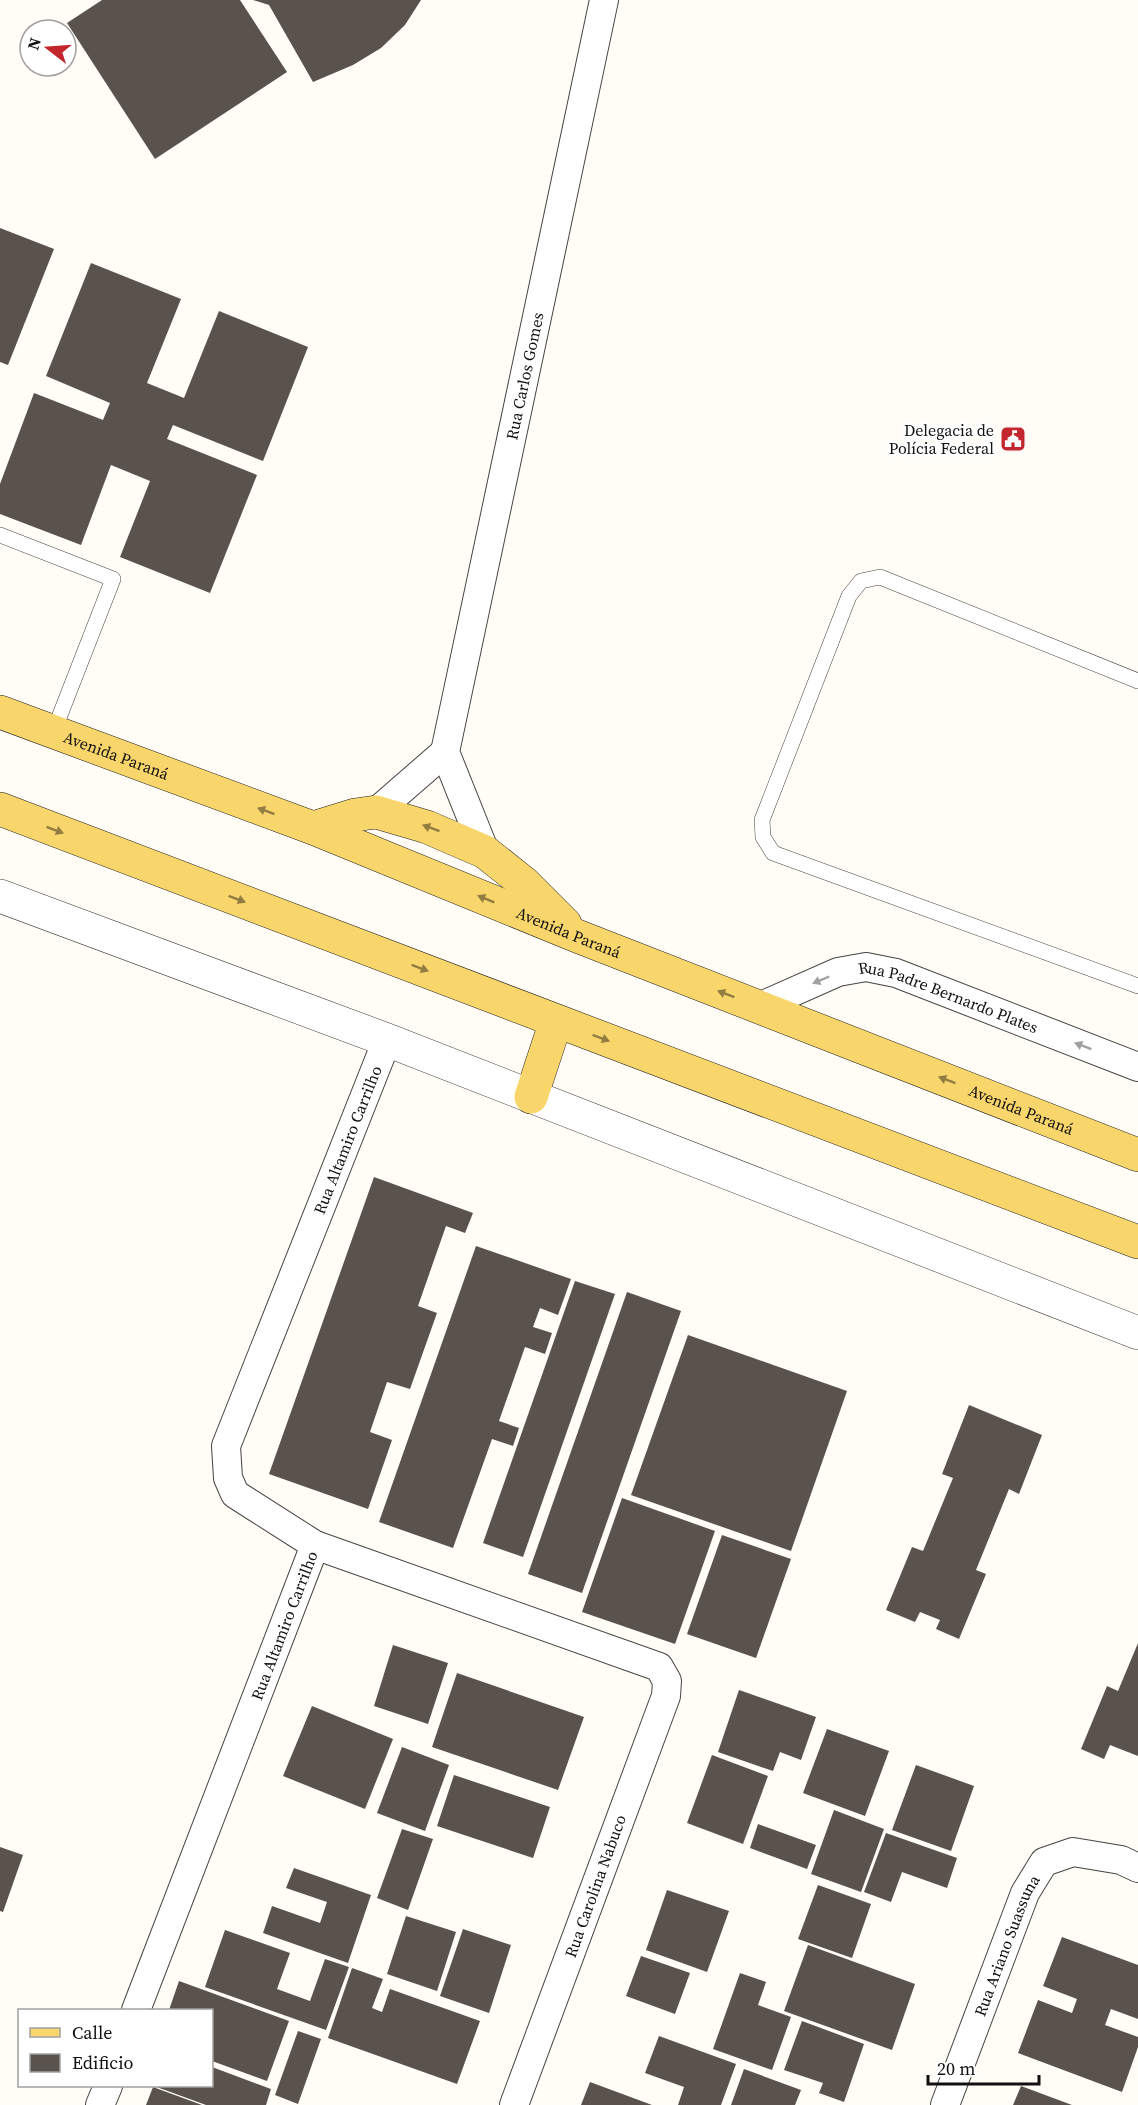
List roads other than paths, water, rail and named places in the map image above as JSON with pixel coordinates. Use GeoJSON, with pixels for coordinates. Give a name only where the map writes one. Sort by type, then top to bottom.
{"type":"FeatureCollection","features":[{"type":"Feature","properties":{"kind":"main road","name":"Avenida Paraná"},"geometry":{"type":"LineString","coordinates":[[0,712],[313,828],[577,936],[1138,1155]]}},
{"type":"Feature","properties":{"kind":"main road"},"geometry":{"type":"LineString","coordinates":[[0,809],[1138,1242]]}},
{"type":"Feature","properties":{"kind":"main road"},"geometry":{"type":"LineString","coordinates":[[313,828],[355,815],[376,812],[427,827],[485,852],[524,883],[577,936]]}},
{"type":"Feature","properties":{"kind":"main road"},"geometry":{"type":"LineString","coordinates":[[531,1097],[556,1021]]}},
{"type":"Feature","properties":{"kind":"street","name":"Rua Carlos Gomes"},"geometry":{"type":"LineString","coordinates":[[445,752],[604,0]]}},
{"type":"Feature","properties":{"kind":"street"},"geometry":{"type":"LineString","coordinates":[[376,812],[445,752],[485,852]]}},
{"type":"Feature","properties":{"kind":"street"},"geometry":{"type":"LineString","coordinates":[[0,896],[387,1040],[1138,1333]]}},
{"type":"Feature","properties":{"kind":"street","name":"Rua Padre Bernardo Plates"},"geometry":{"type":"LineString","coordinates":[[759,1007],[838,972],[866,967],[896,973],[1138,1067]]}},
{"type":"Feature","properties":{"kind":"street","name":"Rua Altamiro Carrilho"},"geometry":{"type":"LineString","coordinates":[[136,2009],[315,1545],[235,1494],[228,1478],[226,1446],[387,1040]]}},
{"type":"Feature","properties":{"kind":"street","name":"Rua Carolina Nabuco"},"geometry":{"type":"LineString","coordinates":[[315,1545],[659,1666],[667,1681],[666,1696],[514,2105]]}},
{"type":"Feature","properties":{"kind":"street","name":"Rua Ariano Suassuna"},"geometry":{"type":"LineString","coordinates":[[945,2105],[1025,1893],[1044,1862],[1073,1852],[1130,1864]]}},
{"type":"Feature","properties":{"kind":"street"},"geometry":{"type":"LineString","coordinates":[[100,2105],[107,2087]]}},
{"type":"Feature","properties":{"kind":"lane"},"geometry":{"type":"LineString","coordinates":[[0,535],[113,579],[53,733]]}},
{"type":"Feature","properties":{"kind":"lane"},"geometry":{"type":"LineString","coordinates":[[1138,681],[880,577],[861,581],[849,596],[762,819],[764,837],[773,853],[1138,986]]}},
{"type":"Feature","properties":{"kind":"place","name":"Delegacia de Polícia Federal"},"geometry":{"type":"Point","coordinates":[1013,439]}}]}
